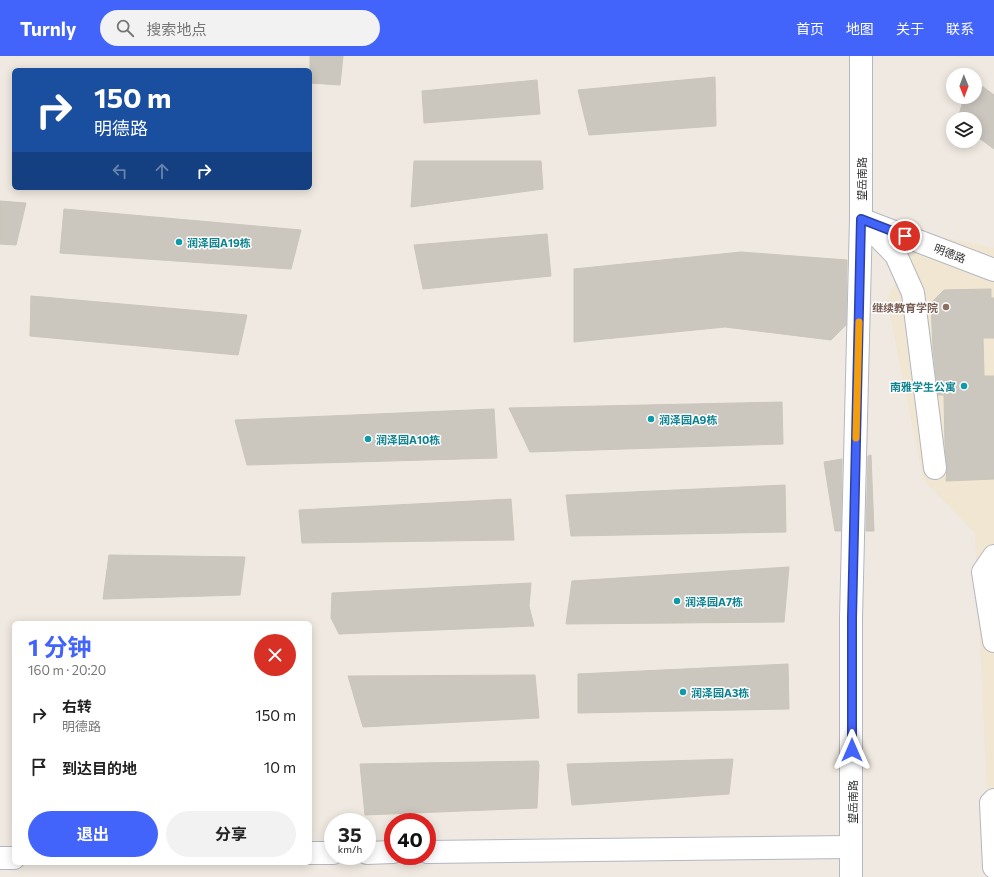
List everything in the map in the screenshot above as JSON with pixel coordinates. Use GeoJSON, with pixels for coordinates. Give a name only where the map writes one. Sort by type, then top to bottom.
{"type":"FeatureCollection","features":[{"type":"Feature","properties":{"kind":"street","name":"望岳南路"},"geometry":{"type":"LineString","coordinates":[[851,877],[852,618],[861,219],[861,56]]}},
{"type":"Feature","properties":{"kind":"street","name":"明德路"},"geometry":{"type":"LineString","coordinates":[[861,219],[994,270]]}},
{"type":"Feature","properties":{"kind":"street"},"geometry":{"type":"LineString","coordinates":[[861,219],[896,255],[913,293],[935,468]]}},
{"type":"Feature","properties":{"kind":"street"},"geometry":{"type":"LineString","coordinates":[[994,556],[983,572],[994,641]]}},
{"type":"Feature","properties":{"kind":"street"},"geometry":{"type":"LineString","coordinates":[[994,800],[991,803],[994,867]]}},
{"type":"Feature","properties":{"kind":"street"},"geometry":{"type":"LineString","coordinates":[[436,852],[850,847]]}},
{"type":"Feature","properties":{"kind":"street"},"geometry":{"type":"LineString","coordinates":[[312,854],[324,853]]}},
{"type":"Feature","properties":{"kind":"street"},"geometry":{"type":"LineString","coordinates":[[0,858],[12,858]]}},
{"type":"Feature","properties":{"kind":"shaded area"},"geometry":{"type":"Polygon","coordinates":[[[922,233],[994,248],[994,877],[991,877],[975,533],[923,479],[887,299],[922,233]]]}},
{"type":"Feature","properties":{"kind":"building"},"geometry":{"type":"Polygon","coordinates":[[[310,56],[343,56],[340,85],[312,83],[312,68],[310,68],[310,56]]]}},
{"type":"Feature","properties":{"kind":"building"},"geometry":{"type":"Polygon","coordinates":[[[715,77],[716,126],[589,135],[578,90],[715,77]]]}},
{"type":"Feature","properties":{"kind":"building"},"geometry":{"type":"Polygon","coordinates":[[[537,80],[540,114],[424,123],[422,91],[537,80]]]}},
{"type":"Feature","properties":{"kind":"building"},"geometry":{"type":"Polygon","coordinates":[[[982,86],[994,95],[994,149],[982,140],[982,112],[960,112],[962,104],[982,104],[982,86]]]}},
{"type":"Feature","properties":{"kind":"building"},"geometry":{"type":"Polygon","coordinates":[[[414,161],[541,161],[543,189],[411,207],[414,161]]]}},
{"type":"Feature","properties":{"kind":"building"},"geometry":{"type":"Polygon","coordinates":[[[0,201],[26,203],[16,245],[0,244],[0,201]]]}},
{"type":"Feature","properties":{"kind":"building","name":"润泽园A19栋"},"geometry":{"type":"Polygon","coordinates":[[[64,209],[301,230],[291,269],[60,253],[64,209]]]}},
{"type":"Feature","properties":{"kind":"building"},"geometry":{"type":"Polygon","coordinates":[[[547,234],[551,276],[423,289],[414,245],[547,234]]]}},
{"type":"Feature","properties":{"kind":"building"},"geometry":{"type":"Polygon","coordinates":[[[741,252],[847,260],[846,325],[831,340],[725,327],[574,342],[574,269],[741,252]]]}},
{"type":"Feature","properties":{"kind":"building","name":"南雅学生公寓"},"geometry":{"type":"Polygon","coordinates":[[[991,289],[991,298],[994,298],[994,338],[983,338],[984,376],[994,376],[994,479],[946,481],[947,466],[944,395],[938,395],[933,349],[931,303],[944,290],[991,289]]]}},
{"type":"Feature","properties":{"kind":"building"},"geometry":{"type":"Polygon","coordinates":[[[31,296],[247,315],[238,355],[30,336],[31,296]]]}},
{"type":"Feature","properties":{"kind":"building","name":"润泽园A9栋"},"geometry":{"type":"Polygon","coordinates":[[[782,402],[783,444],[530,452],[509,408],[782,402]]]}},
{"type":"Feature","properties":{"kind":"building","name":"润泽园A10栋"},"geometry":{"type":"Polygon","coordinates":[[[494,409],[497,458],[247,465],[235,420],[494,409]]]}},
{"type":"Feature","properties":{"kind":"building"},"geometry":{"type":"Polygon","coordinates":[[[871,455],[874,531],[866,531],[868,456],[871,455]]]}},
{"type":"Feature","properties":{"kind":"building"},"geometry":{"type":"Polygon","coordinates":[[[842,459],[841,531],[835,531],[824,462],[842,459]]]}},
{"type":"Feature","properties":{"kind":"building"},"geometry":{"type":"Polygon","coordinates":[[[785,485],[786,532],[571,536],[566,495],[785,485]]]}},
{"type":"Feature","properties":{"kind":"building"},"geometry":{"type":"Polygon","coordinates":[[[511,499],[514,540],[302,543],[299,510],[511,499]]]}},
{"type":"Feature","properties":{"kind":"building"},"geometry":{"type":"Polygon","coordinates":[[[109,555],[245,557],[240,595],[103,599],[109,555]]]}},
{"type":"Feature","properties":{"kind":"building","name":"润泽园A7栋"},"geometry":{"type":"Polygon","coordinates":[[[789,567],[784,622],[566,624],[572,581],[789,567]]]}},
{"type":"Feature","properties":{"kind":"building"},"geometry":{"type":"Polygon","coordinates":[[[531,583],[529,606],[534,626],[339,634],[331,618],[332,593],[531,583]]]}},
{"type":"Feature","properties":{"kind":"building","name":"润泽园A3栋"},"geometry":{"type":"Polygon","coordinates":[[[788,664],[789,709],[578,713],[578,674],[788,664]]]}},
{"type":"Feature","properties":{"kind":"building"},"geometry":{"type":"Polygon","coordinates":[[[535,675],[539,718],[363,727],[348,676],[535,675]]]}},
{"type":"Feature","properties":{"kind":"building"},"geometry":{"type":"Polygon","coordinates":[[[733,759],[729,794],[572,805],[567,764],[733,759]]]}},
{"type":"Feature","properties":{"kind":"building"},"geometry":{"type":"Polygon","coordinates":[[[538,761],[537,808],[384,813],[384,814],[376,815],[376,813],[365,813],[360,764],[538,761]]]}},
{"type":"Feature","properties":{"kind":"slow traffic"},"geometry":{"type":"LineString","coordinates":[[856,438],[859,322]]}},
{"type":"Feature","properties":{"kind":"place","name":"润泽园A19栋"},"geometry":{"type":"Point","coordinates":[179,242]}},
{"type":"Feature","properties":{"kind":"place","name":"继续教育学院"},"geometry":{"type":"Point","coordinates":[946,307]}},
{"type":"Feature","properties":{"kind":"place","name":"南雅学生公寓"},"geometry":{"type":"Point","coordinates":[964,386]}},
{"type":"Feature","properties":{"kind":"place","name":"润泽园A9栋"},"geometry":{"type":"Point","coordinates":[651,419]}},
{"type":"Feature","properties":{"kind":"place","name":"润泽园A10栋"},"geometry":{"type":"Point","coordinates":[368,439]}},
{"type":"Feature","properties":{"kind":"place","name":"润泽园A7栋"},"geometry":{"type":"Point","coordinates":[677,601]}},
{"type":"Feature","properties":{"kind":"place","name":"润泽园A3栋"},"geometry":{"type":"Point","coordinates":[683,692]}},
{"type":"Feature","properties":{"kind":"route"},"geometry":{"type":"LineString","coordinates":[[852,750],[852,618],[861,219],[905,236]]}}]}
